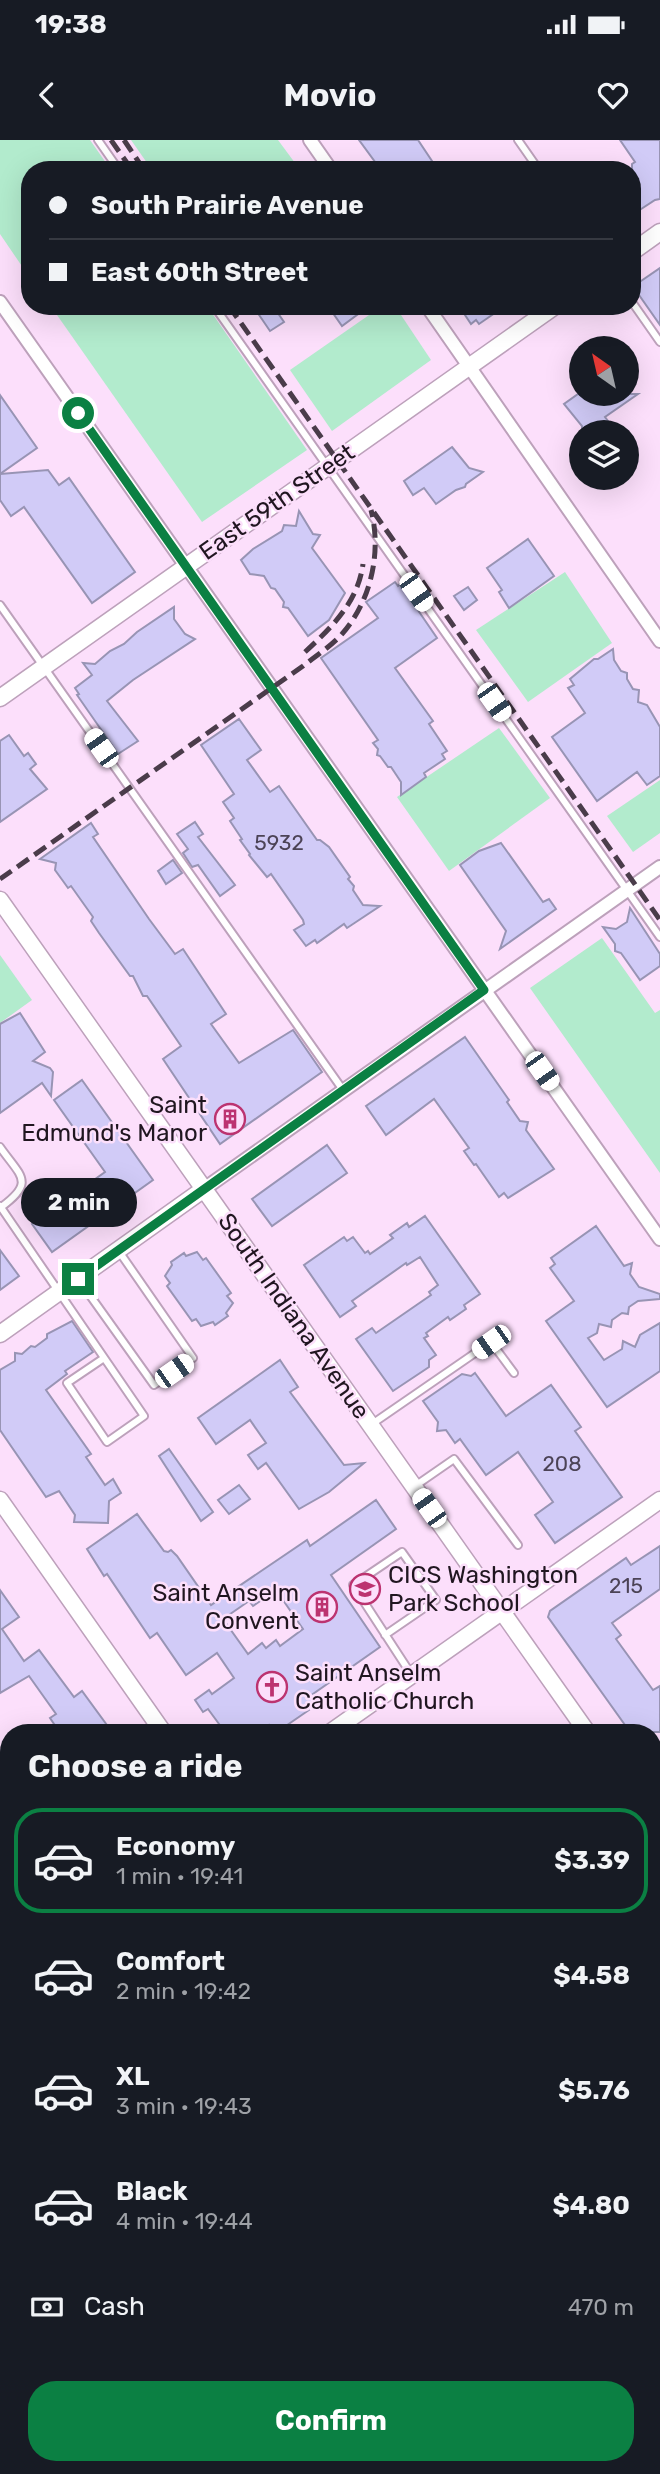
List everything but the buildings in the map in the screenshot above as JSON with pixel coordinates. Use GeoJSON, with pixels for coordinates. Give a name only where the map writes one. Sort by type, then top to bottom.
{"type":"FeatureCollection","features":[{"type":"Feature","properties":{"kind":"street"},"geometry":{"type":"LineString","coordinates":[[310,140],[325,161]]}},
{"type":"Feature","properties":{"kind":"street"},"geometry":{"type":"LineString","coordinates":[[641,246],[660,232]]}},
{"type":"Feature","properties":{"kind":"street"},"geometry":{"type":"LineString","coordinates":[[0,302],[660,1239]]}},
{"type":"Feature","properties":{"kind":"street"},"geometry":{"type":"LineString","coordinates":[[433,315],[659,637]]}},
{"type":"Feature","properties":{"kind":"street","name":"East 59th Street"},"geometry":{"type":"LineString","coordinates":[[0,698],[542,315]]}},
{"type":"Feature","properties":{"kind":"street"},"geometry":{"type":"LineString","coordinates":[[0,1334],[660,867]]}},
{"type":"Feature","properties":{"kind":"street","name":"South Indiana Avenue"},"geometry":{"type":"LineString","coordinates":[[0,900],[502,1612],[576,1724]]}},
{"type":"Feature","properties":{"kind":"street"},"geometry":{"type":"LineString","coordinates":[[0,1500],[157,1724]]}},
{"type":"Feature","properties":{"kind":"street"},"geometry":{"type":"LineString","coordinates":[[342,1724],[660,1500]]}},
{"type":"Feature","properties":{"kind":"lane"},"geometry":{"type":"LineString","coordinates":[[98,140],[113,161]]}},
{"type":"Feature","properties":{"kind":"lane"},"geometry":{"type":"LineString","coordinates":[[518,140],[533,161]]}},
{"type":"Feature","properties":{"kind":"lane"},"geometry":{"type":"LineString","coordinates":[[220,315],[660,937]]}},
{"type":"Feature","properties":{"kind":"lane"},"geometry":{"type":"LineString","coordinates":[[641,315],[660,342]]}},
{"type":"Feature","properties":{"kind":"lane"},"geometry":{"type":"LineString","coordinates":[[0,605],[343,1090]]}},
{"type":"Feature","properties":{"kind":"lane"},"geometry":{"type":"LineString","coordinates":[[0,1147],[21,1177],[23,1185],[19,1194],[0,1207],[144,1416],[107,1442],[67,1383],[104,1358]]}},
{"type":"Feature","properties":{"kind":"lane"},"geometry":{"type":"LineString","coordinates":[[78,1279],[154,1385],[193,1358],[118,1250]]}},
{"type":"Feature","properties":{"kind":"lane"},"geometry":{"type":"LineString","coordinates":[[370,1425],[491,1342],[514,1373]]}},
{"type":"Feature","properties":{"kind":"lane"},"geometry":{"type":"LineString","coordinates":[[414,1487],[454,1459],[518,1545]]}},
{"type":"Feature","properties":{"kind":"lane"},"geometry":{"type":"LineString","coordinates":[[385,1635],[436,1601],[402,1552],[353,1586],[385,1635],[412,1675]]}},
{"type":"Feature","properties":{"kind":"green space"},"geometry":{"type":"Polygon","coordinates":[[[0,140],[90,140],[105,161],[21,161],[21,265],[0,234],[0,140]]]}},
{"type":"Feature","properties":{"kind":"green space"},"geometry":{"type":"Polygon","coordinates":[[[131,140],[278,140],[294,161],[146,161],[131,140]]]}},
{"type":"Feature","properties":{"kind":"green space"},"geometry":{"type":"Polygon","coordinates":[[[57,315],[213,315],[307,450],[202,522],[57,315]]]}},
{"type":"Feature","properties":{"kind":"green space"},"geometry":{"type":"Polygon","coordinates":[[[369,315],[401,315],[431,360],[332,431],[290,370],[369,315]]]}},
{"type":"Feature","properties":{"kind":"green space"},"geometry":{"type":"Polygon","coordinates":[[[565,572],[612,643],[528,702],[476,630],[565,572]]]}},
{"type":"Feature","properties":{"kind":"green space"},"geometry":{"type":"Polygon","coordinates":[[[499,728],[550,798],[449,871],[397,797],[499,728]]]}},
{"type":"Feature","properties":{"kind":"green space"},"geometry":{"type":"Polygon","coordinates":[[[660,780],[660,833],[633,852],[607,816],[660,780]]]}},
{"type":"Feature","properties":{"kind":"green space"},"geometry":{"type":"Polygon","coordinates":[[[602,938],[655,1013],[660,1010],[660,1173],[530,988],[602,938]]]}},
{"type":"Feature","properties":{"kind":"green space"},"geometry":{"type":"Polygon","coordinates":[[[0,955],[32,1000],[0,1023],[0,955]]]}},
{"type":"Feature","properties":{"kind":"railway"},"geometry":{"type":"LineString","coordinates":[[111,140],[126,161]]}},
{"type":"Feature","properties":{"kind":"railway"},"geometry":{"type":"LineString","coordinates":[[124,140],[138,161]]}},
{"type":"Feature","properties":{"kind":"railway"},"geometry":{"type":"LineString","coordinates":[[235,315],[660,920]]}},
{"type":"Feature","properties":{"kind":"railway"},"geometry":{"type":"LineString","coordinates":[[0,879],[303,666],[338,638],[360,607],[372,575],[375,542],[371,510]]}},
{"type":"Feature","properties":{"kind":"railway"},"geometry":{"type":"LineString","coordinates":[[305,652],[334,623],[350,602],[363,564]]}},
{"type":"Feature","properties":{"kind":"place","name":"Saint Edmund's Manor"},"geometry":{"type":"Point","coordinates":[230,1119]}},
{"type":"Feature","properties":{"kind":"place","name":"CICS Washington Park School"},"geometry":{"type":"Point","coordinates":[365,1589]}},
{"type":"Feature","properties":{"kind":"place","name":"Saint Anselm Convent"},"geometry":{"type":"Point","coordinates":[322,1607]}},
{"type":"Feature","properties":{"kind":"place","name":"Saint Anselm Catholic Church"},"geometry":{"type":"Point","coordinates":[272,1687]}},
{"type":"Feature","properties":{"kind":"route"},"geometry":{"type":"LineString","coordinates":[[78,413],[484,990],[78,1279]]}}]}
